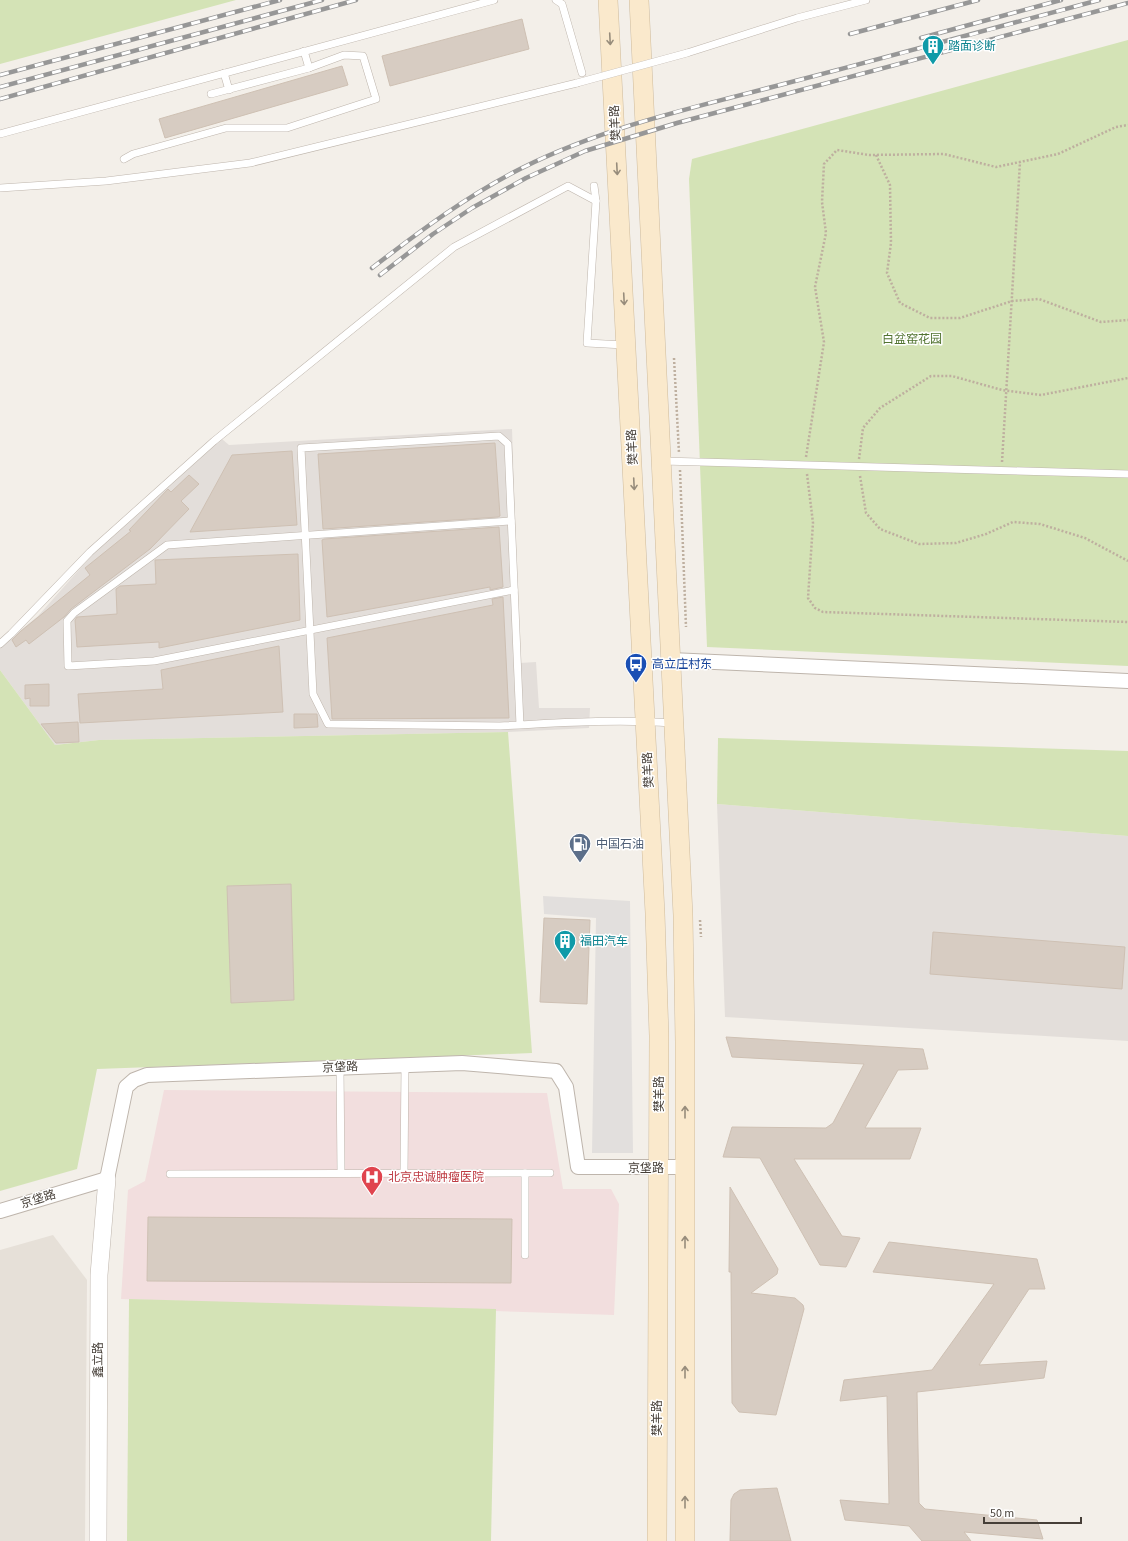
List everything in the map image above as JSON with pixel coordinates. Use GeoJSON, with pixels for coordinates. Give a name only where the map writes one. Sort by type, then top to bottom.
{"type":"FeatureCollection","features":[{"type":"Feature","properties":{"kind":"main road","name":"樊羊路"},"geometry":{"type":"LineString","coordinates":[[608,0],[646,721],[659,1036],[657,1541]]}},
{"type":"Feature","properties":{"kind":"main road"},"geometry":{"type":"LineString","coordinates":[[638,0],[662,461],[683,915],[685,1042],[685,1541]]}},
{"type":"Feature","properties":{"kind":"street"},"geometry":{"type":"LineString","coordinates":[[671,660],[1128,681]]}},
{"type":"Feature","properties":{"kind":"street","name":"京垡路"},"geometry":{"type":"LineString","coordinates":[[0,1211],[107,1179],[126,1086],[134,1080],[146,1075],[462,1063],[556,1071],[566,1087],[578,1167],[685,1167]]}},
{"type":"Feature","properties":{"kind":"street","name":"鑫立路"},"geometry":{"type":"LineString","coordinates":[[98,1541],[99,1275],[107,1179]]}},
{"type":"Feature","properties":{"kind":"lane"},"geometry":{"type":"LineString","coordinates":[[0,134],[494,0]]}},
{"type":"Feature","properties":{"kind":"lane"},"geometry":{"type":"LineString","coordinates":[[556,0],[562,4],[582,73]]}},
{"type":"Feature","properties":{"kind":"lane"},"geometry":{"type":"LineString","coordinates":[[0,188],[106,181],[250,163],[577,83],[687,53],[797,18],[866,0]]}},
{"type":"Feature","properties":{"kind":"lane"},"geometry":{"type":"LineString","coordinates":[[304,51],[309,68]]}},
{"type":"Feature","properties":{"kind":"lane"},"geometry":{"type":"LineString","coordinates":[[124,159],[133,154],[226,128],[287,128],[376,99],[363,56],[344,55],[309,68],[211,94]]}},
{"type":"Feature","properties":{"kind":"lane"},"geometry":{"type":"LineString","coordinates":[[224,73],[229,90]]}},
{"type":"Feature","properties":{"kind":"lane"},"geometry":{"type":"LineString","coordinates":[[0,644],[12,634],[90,552],[214,441],[454,247],[568,186],[596,201]]}},
{"type":"Feature","properties":{"kind":"lane"},"geometry":{"type":"LineString","coordinates":[[594,186],[596,201],[587,343],[627,345]]}},
{"type":"Feature","properties":{"kind":"lane"},"geometry":{"type":"LineString","coordinates":[[520,725],[508,444],[499,436],[301,448],[313,694],[328,724],[520,725],[604,720],[674,723]]}},
{"type":"Feature","properties":{"kind":"lane"},"geometry":{"type":"LineString","coordinates":[[662,461],[1128,474]]}},
{"type":"Feature","properties":{"kind":"lane"},"geometry":{"type":"LineString","coordinates":[[511,521],[166,545],[74,613],[67,621],[68,666],[154,661],[514,590]]}},
{"type":"Feature","properties":{"kind":"lane"},"geometry":{"type":"LineString","coordinates":[[404,1173],[405,1065]]}},
{"type":"Feature","properties":{"kind":"lane"},"geometry":{"type":"LineString","coordinates":[[340,1067],[341,1173]]}},
{"type":"Feature","properties":{"kind":"lane"},"geometry":{"type":"LineString","coordinates":[[525,1173],[525,1255]]}},
{"type":"Feature","properties":{"kind":"lane"},"geometry":{"type":"LineString","coordinates":[[170,1174],[550,1173]]}},
{"type":"Feature","properties":{"kind":"path"},"geometry":{"type":"LineString","coordinates":[[1128,125],[1116,127],[1058,154],[996,167],[944,154],[876,155],[837,150],[824,164],[822,202],[826,233],[815,287],[824,342],[806,465],[813,523],[808,598],[815,608],[823,612],[1128,622]]}},
{"type":"Feature","properties":{"kind":"path"},"geometry":{"type":"LineString","coordinates":[[876,155],[890,185],[891,243],[887,273],[900,303],[930,318],[960,318],[1012,301],[1039,299],[1101,322],[1128,320]]}},
{"type":"Feature","properties":{"kind":"path"},"geometry":{"type":"LineString","coordinates":[[1002,470],[1020,162]]}},
{"type":"Feature","properties":{"kind":"shaded area"},"geometry":{"type":"Polygon","coordinates":[[[512,429],[520,663],[536,662],[539,708],[590,708],[589,728],[508,732],[99,740],[55,745],[0,670],[0,647],[38,616],[93,554],[222,439],[229,445],[512,429]]]}},
{"type":"Feature","properties":{"kind":"shaded area"},"geometry":{"type":"Polygon","coordinates":[[[717,804],[1128,836],[1128,1041],[725,1017],[717,804]]]}},
{"type":"Feature","properties":{"kind":"shaded area"},"geometry":{"type":"Polygon","coordinates":[[[543,896],[630,901],[633,1153],[592,1153],[596,918],[544,914],[543,896]]]}},
{"type":"Feature","properties":{"kind":"shaded area","name":"北京忠诚肿瘤医院"},"geometry":{"type":"Polygon","coordinates":[[[164,1090],[547,1093],[563,1189],[611,1189],[619,1204],[614,1315],[121,1299],[128,1190],[145,1181],[164,1090]]]}},
{"type":"Feature","properties":{"kind":"shaded area"},"geometry":{"type":"Polygon","coordinates":[[[53,1235],[87,1280],[85,1541],[0,1541],[0,1250],[53,1235]]]}},
{"type":"Feature","properties":{"kind":"green space"},"geometry":{"type":"Polygon","coordinates":[[[0,0],[236,0],[0,64],[0,0]]]}},
{"type":"Feature","properties":{"kind":"green space","name":"白盆窑花园"},"geometry":{"type":"Polygon","coordinates":[[[1128,40],[1128,666],[707,647],[689,179],[692,159],[1128,40]]]}},
{"type":"Feature","properties":{"kind":"green space"},"geometry":{"type":"Polygon","coordinates":[[[0,670],[55,745],[99,740],[508,732],[532,1053],[97,1069],[77,1169],[0,1191],[0,670]]]}},
{"type":"Feature","properties":{"kind":"green space"},"geometry":{"type":"Polygon","coordinates":[[[718,738],[1128,751],[1128,836],[717,804],[718,738]]]}},
{"type":"Feature","properties":{"kind":"green space"},"geometry":{"type":"Polygon","coordinates":[[[129,1299],[496,1309],[491,1541],[127,1541],[129,1299]]]}},
{"type":"Feature","properties":{"kind":"building"},"geometry":{"type":"Polygon","coordinates":[[[522,19],[529,49],[390,86],[382,56],[522,19]]]}},
{"type":"Feature","properties":{"kind":"building"},"geometry":{"type":"Polygon","coordinates":[[[342,66],[348,85],[165,138],[159,119],[342,66]]]}},
{"type":"Feature","properties":{"kind":"building"},"geometry":{"type":"Polygon","coordinates":[[[495,443],[500,516],[498,517],[323,529],[318,454],[495,443]]]}},
{"type":"Feature","properties":{"kind":"building"},"geometry":{"type":"Polygon","coordinates":[[[292,451],[297,525],[190,532],[232,455],[292,451]]]}},
{"type":"Feature","properties":{"kind":"building"},"geometry":{"type":"Polygon","coordinates":[[[189,475],[199,484],[181,501],[189,509],[150,549],[71,609],[64,617],[29,644],[26,640],[16,647],[12,640],[21,631],[90,575],[85,568],[131,531],[129,530],[168,489],[171,492],[189,475]]]}},
{"type":"Feature","properties":{"kind":"building"},"geometry":{"type":"Polygon","coordinates":[[[499,527],[503,587],[490,590],[490,587],[327,617],[322,540],[499,527]]]}},
{"type":"Feature","properties":{"kind":"building"},"geometry":{"type":"Polygon","coordinates":[[[298,554],[300,620],[159,648],[159,642],[77,647],[75,620],[77,617],[117,614],[116,589],[120,586],[156,584],[155,560],[298,554]]]}},
{"type":"Feature","properties":{"kind":"building"},"geometry":{"type":"Polygon","coordinates":[[[503,597],[509,718],[332,719],[327,638],[493,605],[492,599],[503,597]]]}},
{"type":"Feature","properties":{"kind":"building"},"geometry":{"type":"Polygon","coordinates":[[[279,646],[283,712],[80,723],[78,694],[163,689],[161,670],[279,646]]]}},
{"type":"Feature","properties":{"kind":"building"},"geometry":{"type":"Polygon","coordinates":[[[49,684],[49,706],[30,706],[30,698],[25,699],[25,685],[49,684]]]}},
{"type":"Feature","properties":{"kind":"building"},"geometry":{"type":"Polygon","coordinates":[[[294,714],[317,714],[318,727],[294,728],[294,714]]]}},
{"type":"Feature","properties":{"kind":"building"},"geometry":{"type":"Polygon","coordinates":[[[78,722],[79,742],[56,743],[41,724],[78,722]]]}},
{"type":"Feature","properties":{"kind":"building"},"geometry":{"type":"Polygon","coordinates":[[[291,884],[294,1000],[231,1003],[227,886],[291,884]]]}},
{"type":"Feature","properties":{"kind":"building","name":"福田汽车"},"geometry":{"type":"Polygon","coordinates":[[[544,918],[590,920],[587,1004],[540,1002],[544,918]]]}},
{"type":"Feature","properties":{"kind":"building"},"geometry":{"type":"Polygon","coordinates":[[[933,932],[1125,947],[1122,989],[930,974],[933,932]]]}},
{"type":"Feature","properties":{"kind":"building"},"geometry":{"type":"Polygon","coordinates":[[[726,1037],[923,1049],[928,1069],[898,1070],[865,1128],[921,1128],[910,1159],[794,1159],[842,1236],[860,1238],[846,1267],[820,1265],[760,1158],[723,1157],[732,1127],[826,1128],[833,1123],[864,1064],[732,1057],[726,1037]]]}},
{"type":"Feature","properties":{"kind":"building"},"geometry":{"type":"Polygon","coordinates":[[[730,1187],[778,1269],[777,1274],[751,1293],[795,1298],[803,1305],[804,1309],[776,1415],[739,1412],[732,1403],[731,1272],[729,1272],[730,1187]]]}},
{"type":"Feature","properties":{"kind":"building"},"geometry":{"type":"Polygon","coordinates":[[[148,1217],[512,1219],[511,1283],[147,1281],[148,1217]]]}},
{"type":"Feature","properties":{"kind":"building"},"geometry":{"type":"Polygon","coordinates":[[[889,1242],[1037,1259],[1045,1289],[1029,1289],[979,1365],[1047,1361],[1044,1378],[917,1392],[919,1503],[925,1509],[1037,1520],[1043,1539],[964,1532],[971,1541],[922,1541],[909,1526],[845,1520],[840,1500],[889,1504],[887,1396],[840,1401],[844,1380],[932,1370],[994,1284],[873,1272],[889,1242]]]}},
{"type":"Feature","properties":{"kind":"building"},"geometry":{"type":"Polygon","coordinates":[[[777,1488],[791,1541],[730,1541],[731,1500],[734,1494],[740,1490],[777,1488]]]}},
{"type":"Feature","properties":{"kind":"railway"},"geometry":{"type":"LineString","coordinates":[[0,75],[280,0]]}},
{"type":"Feature","properties":{"kind":"railway"},"geometry":{"type":"LineString","coordinates":[[0,87],[322,0]]}},
{"type":"Feature","properties":{"kind":"railway"},"geometry":{"type":"LineString","coordinates":[[0,99],[356,0]]}},
{"type":"Feature","properties":{"kind":"railway"},"geometry":{"type":"LineString","coordinates":[[850,34],[978,0]]}},
{"type":"Feature","properties":{"kind":"railway"},"geometry":{"type":"LineString","coordinates":[[921,38],[1061,0]]}},
{"type":"Feature","properties":{"kind":"railway"},"geometry":{"type":"LineString","coordinates":[[372,268],[426,227],[463,202],[522,168],[583,141],[679,111],[1099,0]]}},
{"type":"Feature","properties":{"kind":"railway"},"geometry":{"type":"LineString","coordinates":[[380,275],[433,234],[472,208],[526,178],[585,151],[677,123],[1128,3]]}},
{"type":"Feature","properties":{"kind":"place","name":"踏面诊断"},"geometry":{"type":"Point","coordinates":[933,66]}},
{"type":"Feature","properties":{"kind":"place","name":"高立庄村东"},"geometry":{"type":"Point","coordinates":[636,684]}},
{"type":"Feature","properties":{"kind":"place","name":"中国石油"},"geometry":{"type":"Point","coordinates":[580,864]}},
{"type":"Feature","properties":{"kind":"place","name":"福田汽车"},"geometry":{"type":"Point","coordinates":[565,960]}},
{"type":"Feature","properties":{"kind":"place","name":"北京忠诚肿瘤医院"},"geometry":{"type":"Point","coordinates":[372,1196]}}]}
